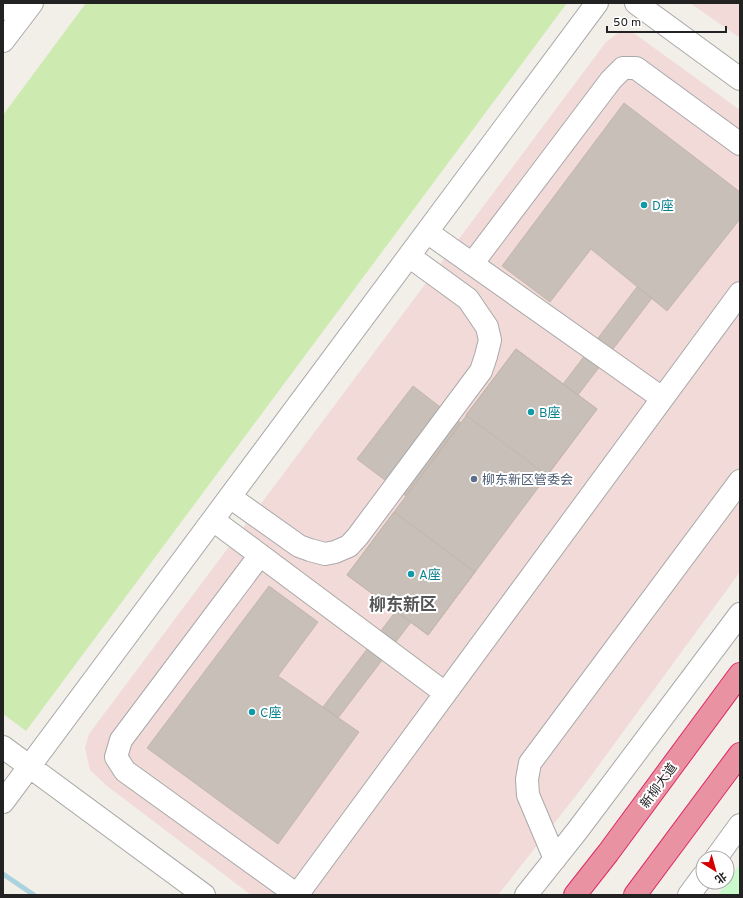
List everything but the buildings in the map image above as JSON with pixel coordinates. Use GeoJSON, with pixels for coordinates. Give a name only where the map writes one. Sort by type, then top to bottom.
{"type":"FeatureCollection","features":[{"type":"Feature","properties":{"kind":"highway","name":"新柳大道"},"geometry":{"type":"LineString","coordinates":[[575,895],[608,853],[740,674]]}},
{"type":"Feature","properties":{"kind":"highway"},"geometry":{"type":"LineString","coordinates":[[635,895],[740,754]]}},
{"type":"Feature","properties":{"kind":"street"},"geometry":{"type":"LineString","coordinates":[[3,9],[8,3]]}},
{"type":"Feature","properties":{"kind":"street"},"geometry":{"type":"LineString","coordinates":[[3,41],[32,3]]}},
{"type":"Feature","properties":{"kind":"street"},"geometry":{"type":"LineString","coordinates":[[3,802],[597,3]]}},
{"type":"Feature","properties":{"kind":"street"},"geometry":{"type":"LineString","coordinates":[[636,3],[740,79]]}},
{"type":"Feature","properties":{"kind":"street"},"geometry":{"type":"LineString","coordinates":[[472,264],[611,80],[623,68],[636,68],[740,144]]}},
{"type":"Feature","properties":{"kind":"street"},"geometry":{"type":"LineString","coordinates":[[427,232],[662,398]]}},
{"type":"Feature","properties":{"kind":"street"},"geometry":{"type":"LineString","coordinates":[[230,497],[299,546],[325,554],[335,552],[349,546],[463,396],[483,366],[490,340],[487,327],[468,299],[409,256]]}},
{"type":"Feature","properties":{"kind":"street"},"geometry":{"type":"LineString","coordinates":[[260,555],[121,740],[116,756],[124,771],[297,895],[740,293]]}},
{"type":"Feature","properties":{"kind":"street"},"geometry":{"type":"LineString","coordinates":[[555,859],[528,795],[527,779],[530,763],[740,481]]}},
{"type":"Feature","properties":{"kind":"street"},"geometry":{"type":"LineString","coordinates":[[213,520],[445,693]]}},
{"type":"Feature","properties":{"kind":"street"},"geometry":{"type":"LineString","coordinates":[[526,895],[578,831],[740,614]]}},
{"type":"Feature","properties":{"kind":"street"},"geometry":{"type":"LineString","coordinates":[[3,747],[204,895]]}},
{"type":"Feature","properties":{"kind":"street"},"geometry":{"type":"LineString","coordinates":[[722,850],[740,825]]}},
{"type":"Feature","properties":{"kind":"street"},"geometry":{"type":"LineString","coordinates":[[689,895],[695,887]]}},
{"type":"Feature","properties":{"kind":"shaded area"},"geometry":{"type":"Polygon","coordinates":[[[690,3],[740,3],[740,38],[690,3]]]}},
{"type":"Feature","properties":{"kind":"shaded area"},"geometry":{"type":"Polygon","coordinates":[[[622,30],[635,34],[740,110],[740,572],[585,784],[498,895],[251,895],[107,786],[90,770],[85,748],[89,734],[606,42],[622,30]]]}},
{"type":"Feature","properties":{"kind":"green space"},"geometry":{"type":"Polygon","coordinates":[[[86,3],[567,3],[26,731],[3,714],[3,115],[86,3]]]}},
{"type":"Feature","properties":{"kind":"green space"},"geometry":{"type":"Polygon","coordinates":[[[740,864],[740,895],[718,895],[722,890],[735,890],[735,871],[740,864]]]}},
{"type":"Feature","properties":{"kind":"waterway"},"geometry":{"type":"LineString","coordinates":[[3,874],[34,895]]}},
{"type":"Feature","properties":{"kind":"place","name":"D座"},"geometry":{"type":"Point","coordinates":[644,205]}},
{"type":"Feature","properties":{"kind":"place","name":"B座"},"geometry":{"type":"Point","coordinates":[531,412]}},
{"type":"Feature","properties":{"kind":"place","name":"柳东新区管委会"},"geometry":{"type":"Point","coordinates":[474,479]}},
{"type":"Feature","properties":{"kind":"place","name":"A座"},"geometry":{"type":"Point","coordinates":[411,574]}},
{"type":"Feature","properties":{"kind":"place","name":"C座"},"geometry":{"type":"Point","coordinates":[252,712]}},
{"type":"Feature","properties":{"kind":"district","name":"柳东新区"},"geometry":{"type":"Point","coordinates":[403,604]}}]}
